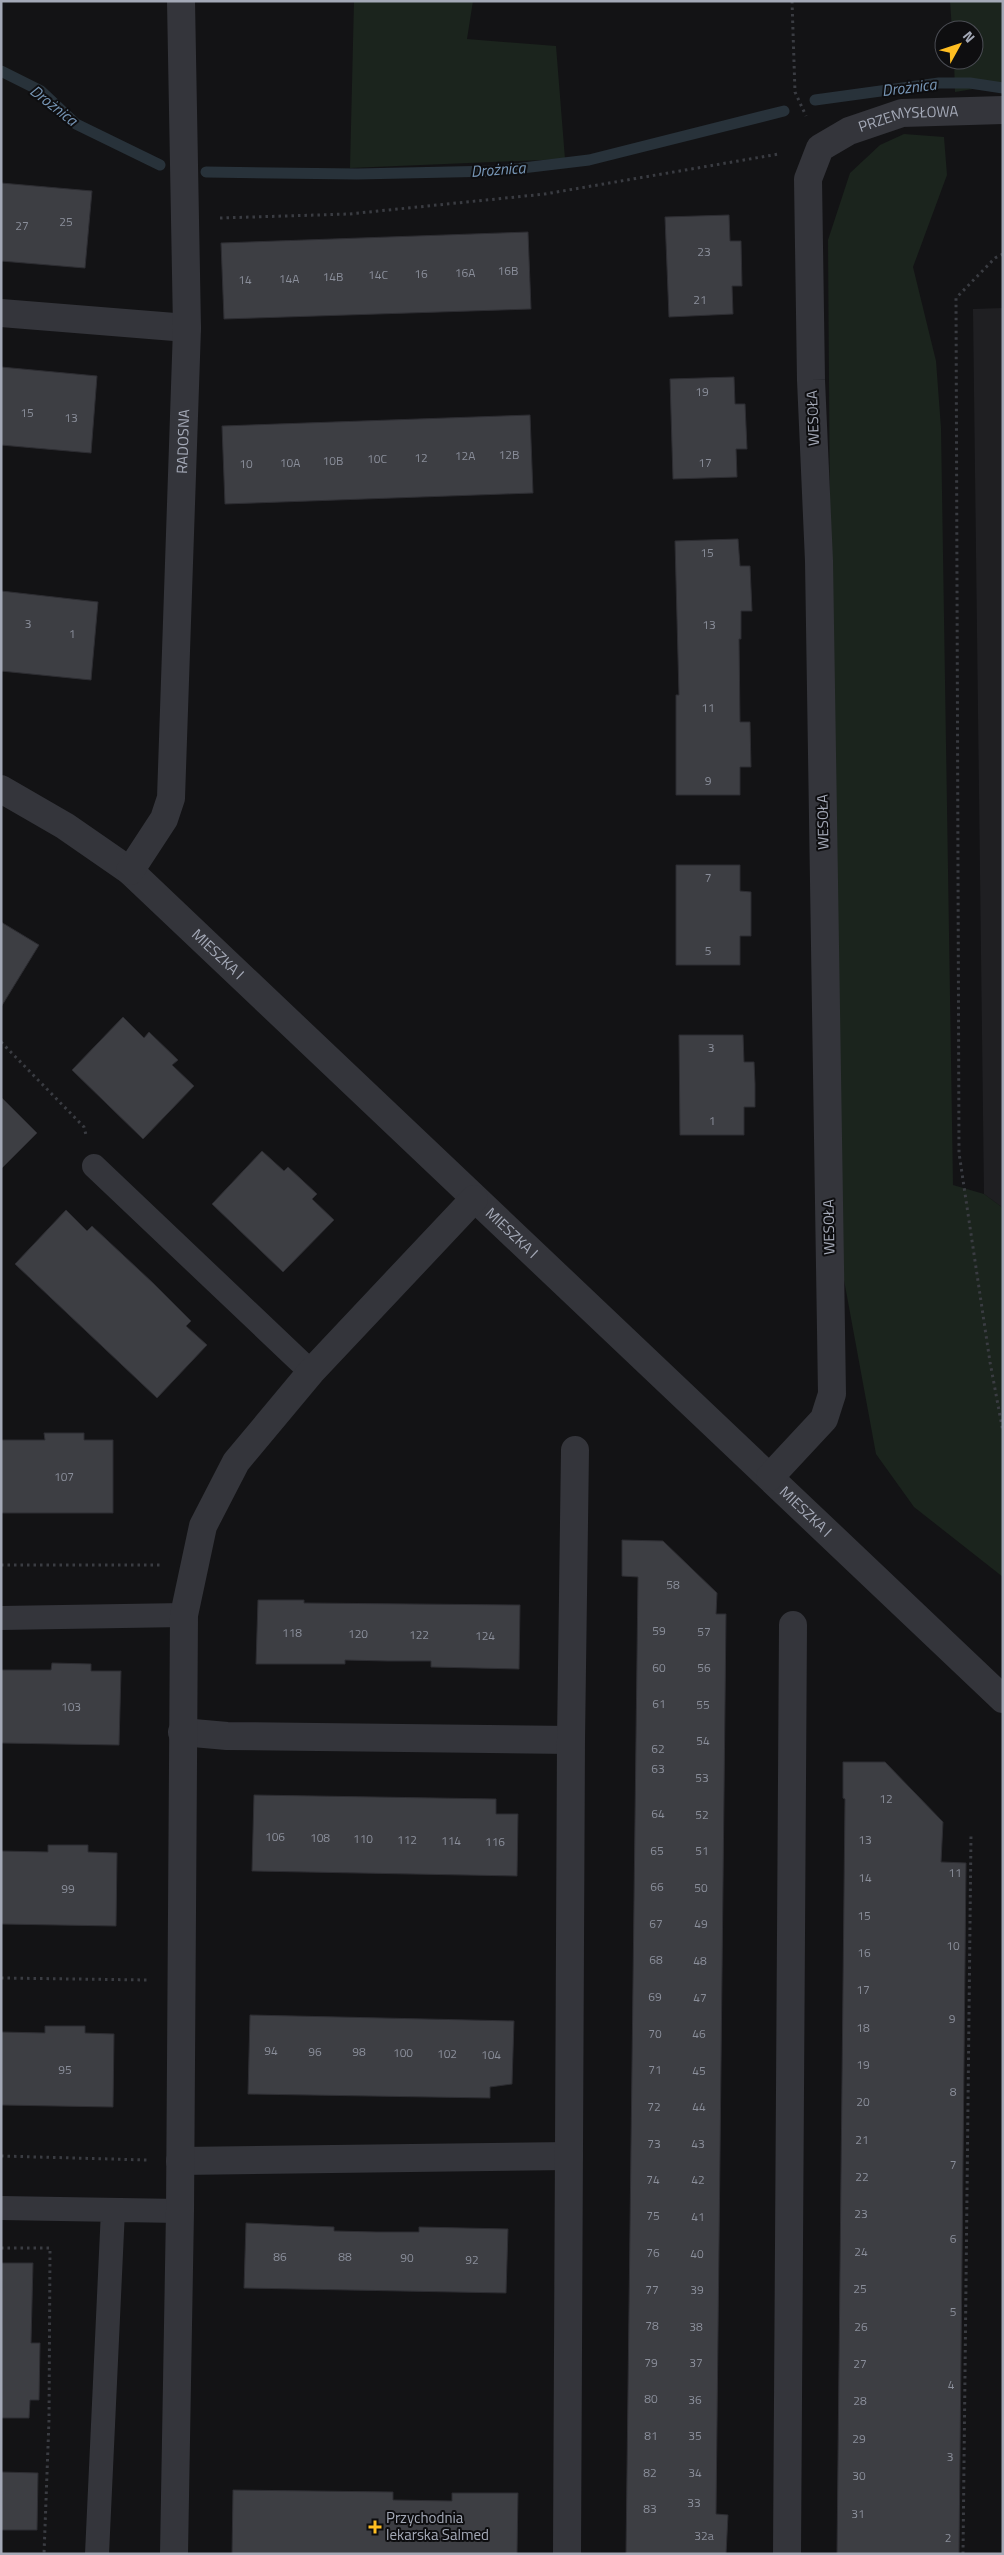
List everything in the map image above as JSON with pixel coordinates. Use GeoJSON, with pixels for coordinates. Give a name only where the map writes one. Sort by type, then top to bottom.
{"type":"FeatureCollection","features":[{"type":"Feature","properties":{"kind":"street","name":"RADOSNA"},"geometry":{"type":"LineString","coordinates":[[130,870],[164,819],[171,798],[187,328],[180,1]]}},
{"type":"Feature","properties":{"kind":"street","name":"PRZEMYSŁOWA"},"geometry":{"type":"LineString","coordinates":[[820,148],[849,131],[902,113],[1003,110]]}},
{"type":"Feature","properties":{"kind":"street","name":"WESOŁA"},"geometry":{"type":"LineString","coordinates":[[770,1477],[824,1419],[832,1394],[819,561],[811,380],[808,179],[820,148]]}},
{"type":"Feature","properties":{"kind":"street"},"geometry":{"type":"LineString","coordinates":[[1,313],[187,328]]}},
{"type":"Feature","properties":{"kind":"street","name":"MIESZKA I"},"geometry":{"type":"LineString","coordinates":[[1,789],[65,826],[130,870],[474,1199],[1003,1699]]}},
{"type":"Feature","properties":{"kind":"street"},"geometry":{"type":"LineString","coordinates":[[174,2554],[180,2211],[167,2160],[182,1732],[184,1615],[203,1526],[232,1470],[311,1372],[474,1199]]}},
{"type":"Feature","properties":{"kind":"street"},"geometry":{"type":"LineString","coordinates":[[567,2554],[571,1740],[575,1450]]}},
{"type":"Feature","properties":{"kind":"street"},"geometry":{"type":"LineString","coordinates":[[787,2554],[793,1626]]}},
{"type":"Feature","properties":{"kind":"street"},"geometry":{"type":"LineString","coordinates":[[182,1732],[227,1736],[571,1740]]}},
{"type":"Feature","properties":{"kind":"street"},"geometry":{"type":"LineString","coordinates":[[167,2160],[569,2156]]}},
{"type":"Feature","properties":{"kind":"lane"},"geometry":{"type":"LineString","coordinates":[[94,1166],[311,1372]]}},
{"type":"Feature","properties":{"kind":"lane"},"geometry":{"type":"LineString","coordinates":[[1,1618],[184,1615]]}},
{"type":"Feature","properties":{"kind":"lane"},"geometry":{"type":"LineString","coordinates":[[1,2208],[180,2211]]}},
{"type":"Feature","properties":{"kind":"lane"},"geometry":{"type":"LineString","coordinates":[[97,2554],[113,2210]]}},
{"type":"Feature","properties":{"kind":"path"},"geometry":{"type":"LineString","coordinates":[[184,219],[349,214],[545,194],[820,148],[795,92],[792,1]]}},
{"type":"Feature","properties":{"kind":"path"},"geometry":{"type":"LineString","coordinates":[[1003,254],[995,258],[956,298],[959,1153],[990,1362],[1003,1432]]}},
{"type":"Feature","properties":{"kind":"path"},"geometry":{"type":"LineString","coordinates":[[1,1042],[84,1128],[94,1166]]}},
{"type":"Feature","properties":{"kind":"path"},"geometry":{"type":"LineString","coordinates":[[1,1565],[169,1565]]}},
{"type":"Feature","properties":{"kind":"path"},"geometry":{"type":"LineString","coordinates":[[963,2554],[971,1834]]}},
{"type":"Feature","properties":{"kind":"path"},"geometry":{"type":"LineString","coordinates":[[1,1978],[148,1980]]}},
{"type":"Feature","properties":{"kind":"path"},"geometry":{"type":"LineString","coordinates":[[1,2156],[167,2160]]}},
{"type":"Feature","properties":{"kind":"path"},"geometry":{"type":"LineString","coordinates":[[1,2248],[50,2248],[49,2420],[44,2554]]}},
{"type":"Feature","properties":{"kind":"shaded area"},"geometry":{"type":"Polygon","coordinates":[[[354,1],[473,1],[467,39],[556,46],[565,159],[350,168],[354,1]]]}},
{"type":"Feature","properties":{"kind":"shaded area"},"geometry":{"type":"Polygon","coordinates":[[[950,1],[1003,1],[1003,84],[955,92],[954,70],[984,70],[984,20],[951,20],[950,1]]]}},
{"type":"Feature","properties":{"kind":"shaded area"},"geometry":{"type":"Polygon","coordinates":[[[904,134],[944,137],[947,175],[913,267],[936,361],[941,428],[953,1185],[984,1194],[1003,1208],[1003,1577],[914,1507],[876,1454],[835,1231],[828,240],[850,173],[880,145],[904,134]]]}},
{"type":"Feature","properties":{"kind":"shaded area"},"geometry":{"type":"Polygon","coordinates":[[[1003,308],[1003,1208],[984,1194],[973,309],[1003,308]]]}},
{"type":"Feature","properties":{"kind":"building"},"geometry":{"type":"Polygon","coordinates":[[[1,183],[92,191],[85,268],[1,261],[1,183]]]}},
{"type":"Feature","properties":{"kind":"building"},"geometry":{"type":"Polygon","coordinates":[[[729,215],[730,241],[741,241],[742,286],[732,286],[733,314],[669,317],[665,217],[729,215]]]}},
{"type":"Feature","properties":{"kind":"building"},"geometry":{"type":"Polygon","coordinates":[[[528,232],[531,309],[224,319],[221,243],[528,232]]]}},
{"type":"Feature","properties":{"kind":"building"},"geometry":{"type":"Polygon","coordinates":[[[1,367],[97,376],[91,453],[1,445],[1,367]]]}},
{"type":"Feature","properties":{"kind":"building"},"geometry":{"type":"Polygon","coordinates":[[[734,377],[735,404],[745,404],[747,449],[736,449],[737,477],[673,479],[670,379],[734,377]]]}},
{"type":"Feature","properties":{"kind":"building"},"geometry":{"type":"Polygon","coordinates":[[[530,415],[533,493],[225,504],[222,426],[530,415]]]}},
{"type":"Feature","properties":{"kind":"building"},"geometry":{"type":"Polygon","coordinates":[[[738,539],[740,566],[750,566],[752,611],[741,611],[741,639],[739,639],[740,722],[750,722],[751,767],[740,767],[740,795],[676,795],[676,695],[679,695],[675,541],[738,539]]]}},
{"type":"Feature","properties":{"kind":"building"},"geometry":{"type":"Polygon","coordinates":[[[1,591],[98,602],[91,680],[1,671],[1,591]]]}},
{"type":"Feature","properties":{"kind":"building"},"geometry":{"type":"Polygon","coordinates":[[[676,865],[740,865],[740,891],[751,892],[751,936],[740,936],[740,965],[676,965],[676,865]]]}},
{"type":"Feature","properties":{"kind":"building"},"geometry":{"type":"Polygon","coordinates":[[[1,922],[39,945],[1,1007],[1,922]]]}},
{"type":"Feature","properties":{"kind":"building"},"geometry":{"type":"Polygon","coordinates":[[[123,1017],[144,1038],[149,1032],[178,1060],[172,1065],[194,1086],[143,1139],[72,1070],[123,1017]]]}},
{"type":"Feature","properties":{"kind":"building"},"geometry":{"type":"Polygon","coordinates":[[[679,1035],[743,1035],[744,1062],[754,1062],[755,1084],[755,1107],[744,1107],[744,1135],[680,1135],[679,1035]]]}},
{"type":"Feature","properties":{"kind":"building"},"geometry":{"type":"Polygon","coordinates":[[[1,1097],[37,1133],[1,1169],[1,1097]]]}},
{"type":"Feature","properties":{"kind":"building"},"geometry":{"type":"Polygon","coordinates":[[[262,1151],[284,1171],[288,1167],[317,1194],[312,1199],[334,1220],[283,1272],[212,1204],[262,1151]]]}},
{"type":"Feature","properties":{"kind":"building"},"geometry":{"type":"Polygon","coordinates":[[[66,1210],[87,1231],[92,1226],[153,1283],[191,1321],[186,1326],[207,1345],[157,1398],[15,1264],[66,1210]]]}},
{"type":"Feature","properties":{"kind":"building"},"geometry":{"type":"Polygon","coordinates":[[[44,1433],[84,1433],[84,1440],[113,1440],[113,1513],[1,1513],[1,1440],[45,1440],[44,1433]]]}},
{"type":"Feature","properties":{"kind":"building"},"geometry":{"type":"Polygon","coordinates":[[[622,1540],[663,1541],[717,1593],[716,1614],[726,1614],[716,2514],[728,2515],[726,2554],[626,2554],[638,1577],[622,1576],[622,1540]]]}},
{"type":"Feature","properties":{"kind":"building"},"geometry":{"type":"Polygon","coordinates":[[[258,1600],[304,1600],[304,1603],[520,1605],[519,1669],[431,1667],[431,1661],[345,1660],[345,1664],[256,1664],[258,1600]]]}},
{"type":"Feature","properties":{"kind":"building"},"geometry":{"type":"Polygon","coordinates":[[[52,1663],[91,1664],[91,1671],[121,1671],[119,1745],[1,1743],[1,1670],[51,1670],[52,1663]]]}},
{"type":"Feature","properties":{"kind":"building"},"geometry":{"type":"Polygon","coordinates":[[[843,1762],[885,1762],[943,1822],[941,1862],[966,1863],[959,2554],[837,2554],[845,1799],[843,1798],[843,1762]]]}},
{"type":"Feature","properties":{"kind":"building"},"geometry":{"type":"Polygon","coordinates":[[[254,1795],[496,1799],[496,1814],[518,1814],[517,1876],[252,1871],[254,1795]]]}},
{"type":"Feature","properties":{"kind":"building"},"geometry":{"type":"Polygon","coordinates":[[[48,1845],[88,1845],[88,1852],[117,1853],[116,1926],[1,1924],[1,1851],[48,1852],[48,1845]]]}},
{"type":"Feature","properties":{"kind":"building"},"geometry":{"type":"Polygon","coordinates":[[[250,2015],[514,2021],[512,2084],[490,2087],[490,2098],[248,2094],[250,2015]]]}},
{"type":"Feature","properties":{"kind":"building"},"geometry":{"type":"Polygon","coordinates":[[[45,2026],[85,2026],[85,2033],[114,2034],[113,2107],[1,2105],[1,2032],[45,2033],[45,2026]]]}},
{"type":"Feature","properties":{"kind":"building"},"geometry":{"type":"Polygon","coordinates":[[[246,2223],[334,2227],[334,2231],[376,2232],[419,2232],[419,2227],[508,2229],[506,2293],[244,2288],[246,2223]]]}},
{"type":"Feature","properties":{"kind":"building"},"geometry":{"type":"Polygon","coordinates":[[[1,2263],[33,2263],[31,2343],[40,2343],[39,2400],[30,2400],[29,2418],[1,2418],[1,2263]]]}},
{"type":"Feature","properties":{"kind":"building"},"geometry":{"type":"Polygon","coordinates":[[[1,2472],[38,2473],[37,2530],[1,2530],[1,2472]]]}},
{"type":"Feature","properties":{"kind":"building","name":"Przychodnia lekarska Salmed"},"geometry":{"type":"Polygon","coordinates":[[[233,2490],[393,2492],[393,2500],[452,2501],[452,2493],[518,2493],[517,2554],[232,2554],[233,2490]]]}},
{"type":"Feature","properties":{"kind":"waterway","name":"Drożnica"},"geometry":{"type":"LineString","coordinates":[[1,71],[41,91],[76,124],[160,165]]}},
{"type":"Feature","properties":{"kind":"waterway","name":"Drożnica"},"geometry":{"type":"LineString","coordinates":[[815,100],[939,83],[970,83],[1003,88]]}},
{"type":"Feature","properties":{"kind":"waterway","name":"Drożnica"},"geometry":{"type":"LineString","coordinates":[[206,172],[357,174],[497,171],[589,160],[784,111]]}},
{"type":"Feature","properties":{"kind":"place","name":"Przychodnia lekarska Salmed"},"geometry":{"type":"Point","coordinates":[375,2527]}}]}
